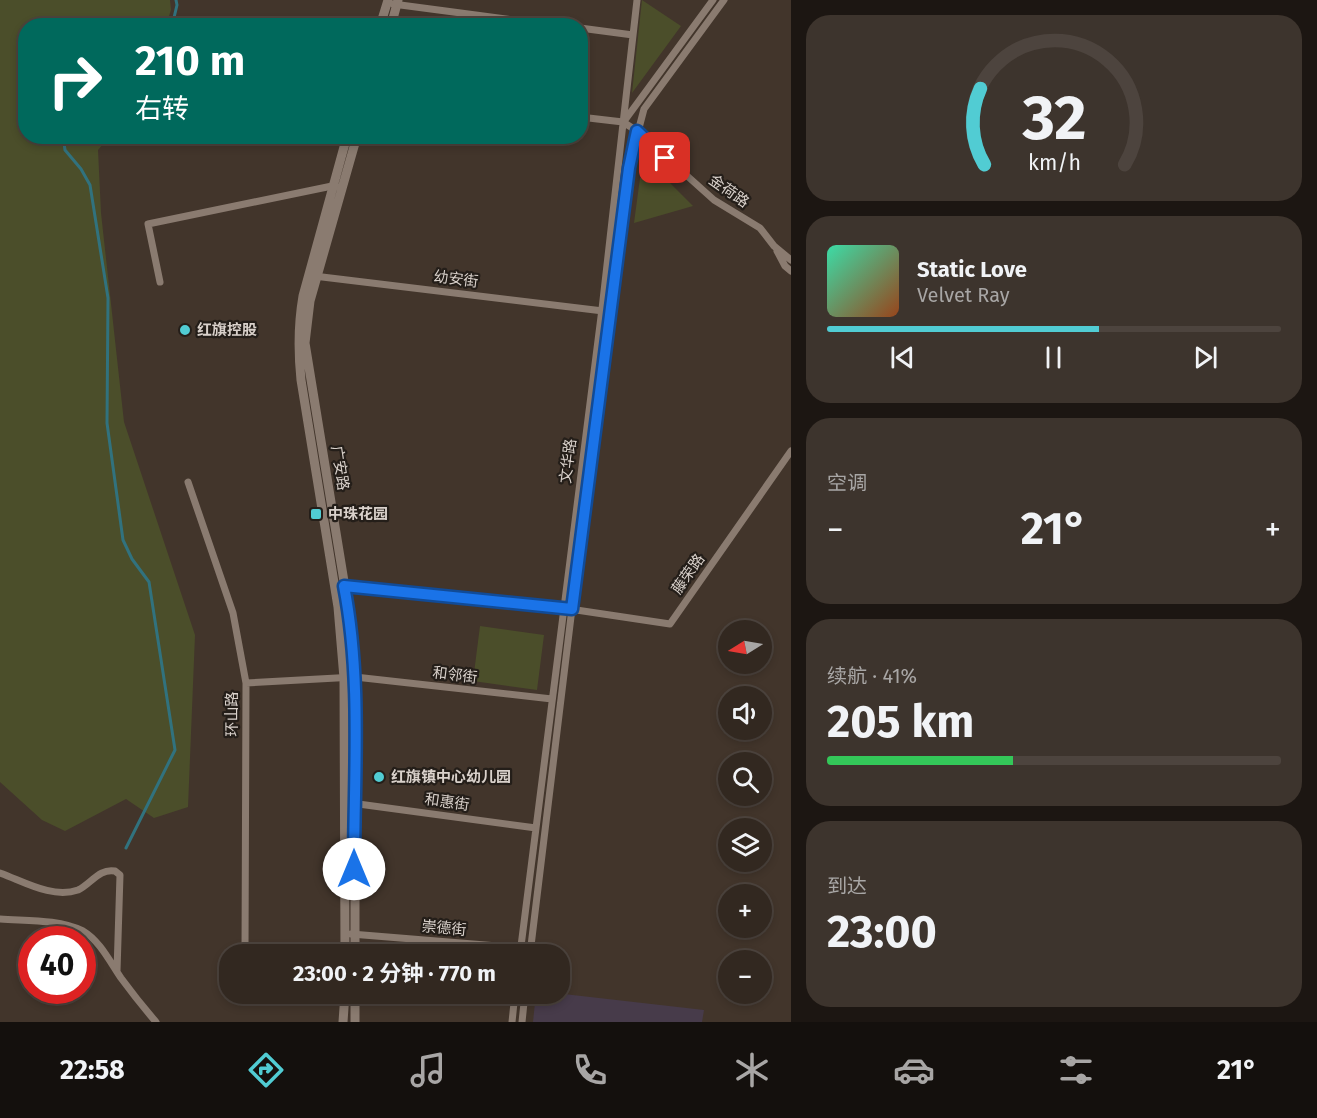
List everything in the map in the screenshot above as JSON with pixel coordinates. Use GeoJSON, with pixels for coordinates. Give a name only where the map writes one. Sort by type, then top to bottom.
{"type":"FeatureCollection","features":[{"type":"Feature","properties":{"kind":"street","name":"文华路"},"geometry":{"type":"LineString","coordinates":[[522,944],[602,309],[636,0]]}},
{"type":"Feature","properties":{"kind":"street"},"geometry":{"type":"LineString","coordinates":[[588,118],[623,122],[713,0]]}},
{"type":"Feature","properties":{"kind":"street","name":"文华路"},"geometry":{"type":"LineString","coordinates":[[531,944],[630,162],[644,109],[724,0]]}},
{"type":"Feature","properties":{"kind":"street"},"geometry":{"type":"LineString","coordinates":[[384,18],[393,2]]}},
{"type":"Feature","properties":{"kind":"street"},"geometry":{"type":"LineString","coordinates":[[392,18],[393,2]]}},
{"type":"Feature","properties":{"kind":"street"},"geometry":{"type":"LineString","coordinates":[[393,2],[504,18]]}},
{"type":"Feature","properties":{"kind":"street"},"geometry":{"type":"LineString","coordinates":[[588,29],[633,35]]}},
{"type":"Feature","properties":{"kind":"street","name":"金荷路"},"geometry":{"type":"LineString","coordinates":[[623,122],[637,131],[714,200],[760,228],[774,246],[790,260]]}},
{"type":"Feature","properties":{"kind":"street","name":"广安路"},"geometry":{"type":"LineString","coordinates":[[345,144],[337,187],[312,275],[305,343],[340,586],[350,803]]}},
{"type":"Feature","properties":{"kind":"street","name":"广安路"},"geometry":{"type":"LineString","coordinates":[[337,187],[354,144]]}},
{"type":"Feature","properties":{"kind":"street"},"geometry":{"type":"LineString","coordinates":[[160,282],[148,224],[337,187]]}},
{"type":"Feature","properties":{"kind":"street"},"geometry":{"type":"LineString","coordinates":[[774,246],[790,271]]}},
{"type":"Feature","properties":{"kind":"street","name":"幼安街"},"geometry":{"type":"LineString","coordinates":[[312,275],[602,309]]}},
{"type":"Feature","properties":{"kind":"street"},"geometry":{"type":"LineString","coordinates":[[602,309],[609,321]]}},
{"type":"Feature","properties":{"kind":"street","name":"藤荣路"},"geometry":{"type":"LineString","coordinates":[[340,586],[572,609],[670,624],[790,451]]}},
{"type":"Feature","properties":{"kind":"street","name":"环山路"},"geometry":{"type":"LineString","coordinates":[[188,482],[233,613],[246,683],[245,944]]}},
{"type":"Feature","properties":{"kind":"street","name":"广安路"},"geometry":{"type":"LineString","coordinates":[[340,586],[349,612],[355,677],[350,803],[350,934],[348,944]]}},
{"type":"Feature","properties":{"kind":"street","name":"和邻街"},"geometry":{"type":"LineString","coordinates":[[246,683],[355,677],[552,699]]}},
{"type":"Feature","properties":{"kind":"street","name":"和惠街"},"geometry":{"type":"LineString","coordinates":[[350,803],[536,828]]}},
{"type":"Feature","properties":{"kind":"street"},"geometry":{"type":"LineString","coordinates":[[0,873],[56,892],[77,890],[102,872],[115,871],[120,876],[117,971]]}},
{"type":"Feature","properties":{"kind":"street"},"geometry":{"type":"LineString","coordinates":[[0,919],[68,925],[94,939],[156,1022]]}},
{"type":"Feature","properties":{"kind":"street","name":"广安路"},"geometry":{"type":"LineString","coordinates":[[350,934],[352,944]]}},
{"type":"Feature","properties":{"kind":"street","name":"崇德街"},"geometry":{"type":"LineString","coordinates":[[350,934],[451,944]]}},
{"type":"Feature","properties":{"kind":"street"},"geometry":{"type":"LineString","coordinates":[[343,1022],[344,1004]]}},
{"type":"Feature","properties":{"kind":"street"},"geometry":{"type":"LineString","coordinates":[[355,1004],[356,1022]]}},
{"type":"Feature","properties":{"kind":"street"},"geometry":{"type":"LineString","coordinates":[[512,1022],[514,1004]]}},
{"type":"Feature","properties":{"kind":"street"},"geometry":{"type":"LineString","coordinates":[[522,1022],[524,1004]]}},
{"type":"Feature","properties":{"kind":"shaded area"},"geometry":{"type":"Polygon","coordinates":[[[570,995],[704,1010],[702,1022],[533,1022],[535,1004],[570,1004],[570,995]]]}},
{"type":"Feature","properties":{"kind":"green space"},"geometry":{"type":"Polygon","coordinates":[[[0,0],[170,0],[171,10],[168,18],[18,18],[18,144],[103,144],[98,150],[101,213],[124,422],[195,635],[188,807],[154,818],[126,799],[65,831],[42,820],[0,782],[0,0]]]}},
{"type":"Feature","properties":{"kind":"green space"},"geometry":{"type":"Polygon","coordinates":[[[642,0],[681,26],[632,93],[642,0]]]}},
{"type":"Feature","properties":{"kind":"green space"},"geometry":{"type":"Polygon","coordinates":[[[660,173],[693,206],[634,223],[640,178],[660,173]]]}},
{"type":"Feature","properties":{"kind":"green space"},"geometry":{"type":"Polygon","coordinates":[[[480,626],[544,635],[537,690],[473,681],[480,626]]]}},
{"type":"Feature","properties":{"kind":"waterway"},"geometry":{"type":"LineString","coordinates":[[174,18],[176,0]]}},
{"type":"Feature","properties":{"kind":"waterway"},"geometry":{"type":"LineString","coordinates":[[64,144],[65,150],[81,169],[90,185],[108,298],[107,423],[123,540],[132,559],[149,582],[175,750],[126,848]]}},
{"type":"Feature","properties":{"kind":"place","name":"红旗控股"},"geometry":{"type":"Point","coordinates":[185,330]}},
{"type":"Feature","properties":{"kind":"place","name":"中珠花园"},"geometry":{"type":"Point","coordinates":[316,514]}},
{"type":"Feature","properties":{"kind":"place","name":"红旗镇中心幼儿园"},"geometry":{"type":"Point","coordinates":[379,777]}},
{"type":"Feature","properties":{"kind":"route"},"geometry":{"type":"LineString","coordinates":[[354,869],[355,677],[349,612],[344,586],[572,609],[629,168],[637,131],[665,158]]}}]}
